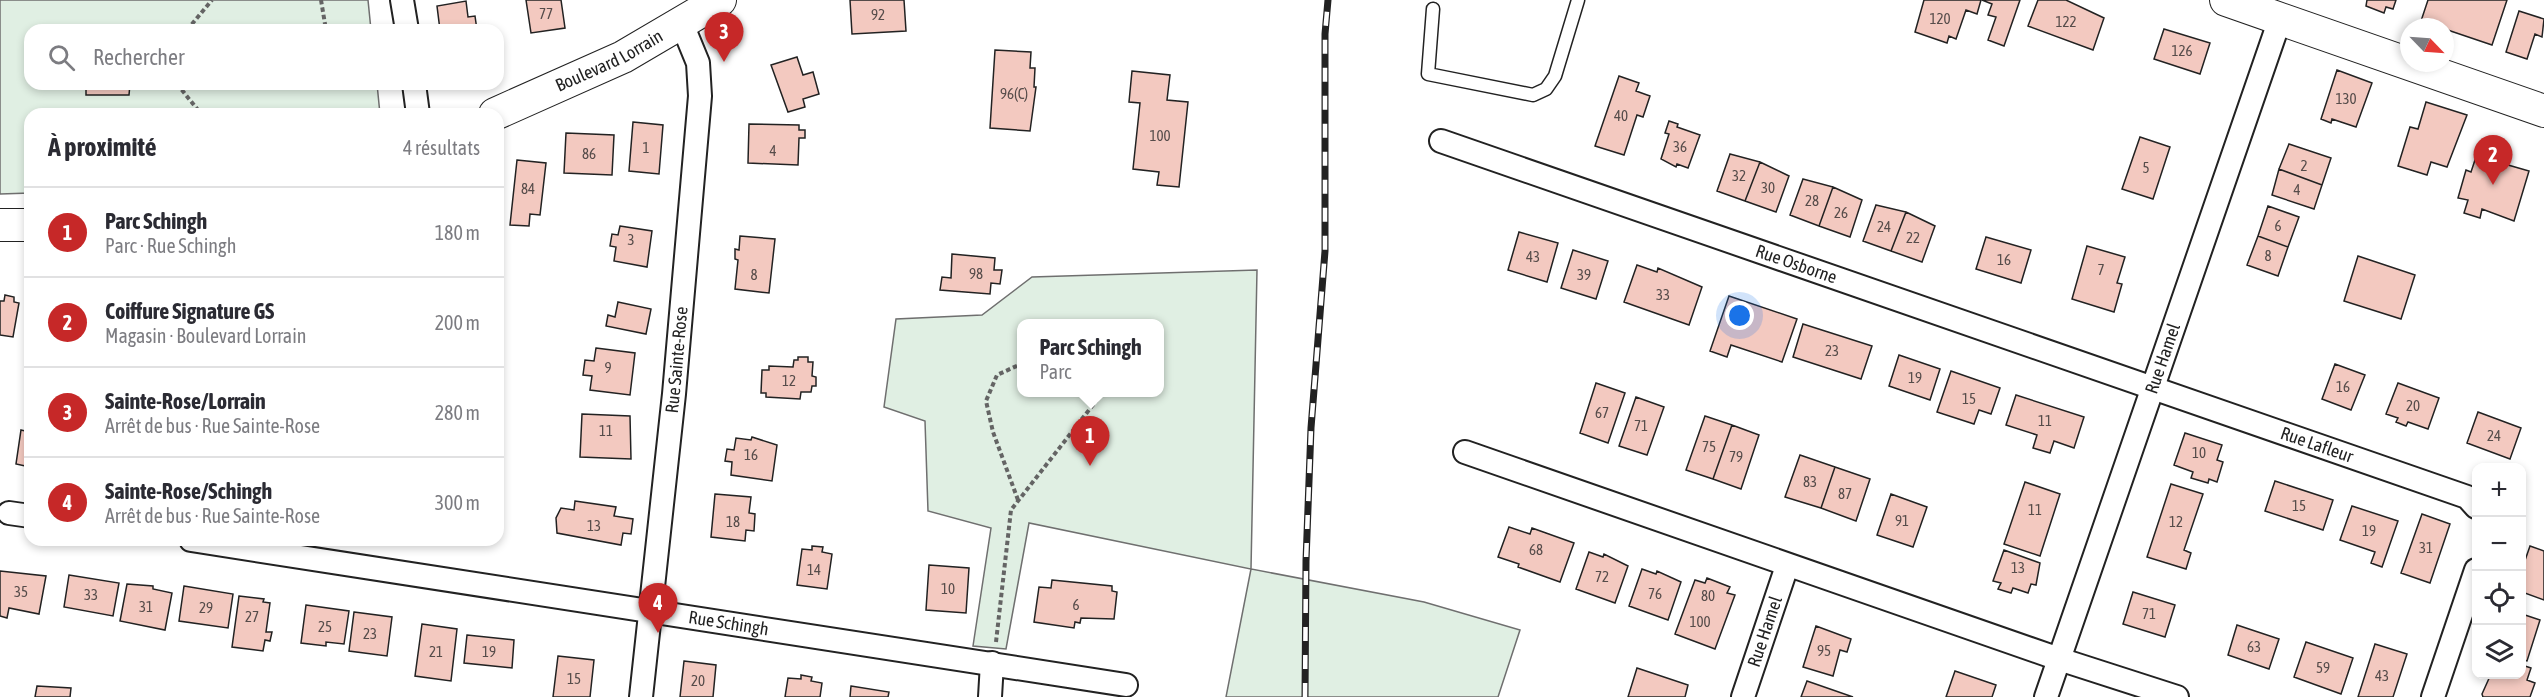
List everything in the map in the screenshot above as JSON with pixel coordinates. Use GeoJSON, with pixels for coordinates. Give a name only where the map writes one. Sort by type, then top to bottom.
{"type":"FeatureCollection","features":[{"type":"Feature","properties":{"kind":"main road","name":"Boulevard Lorrain"},"geometry":{"type":"LineString","coordinates":[[504,110],[623,57],[720,0]]}},
{"type":"Feature","properties":{"kind":"main road"},"geometry":{"type":"LineString","coordinates":[[2226,0],[2544,111]]}},
{"type":"Feature","properties":{"kind":"main road"},"geometry":{"type":"LineString","coordinates":[[0,225],[24,225]]}},
{"type":"Feature","properties":{"kind":"street"},"geometry":{"type":"LineString","coordinates":[[402,0],[405,24]]}},
{"type":"Feature","properties":{"kind":"street","name":"Rue Hamel"},"geometry":{"type":"LineString","coordinates":[[2046,697],[2280,19]]}},
{"type":"Feature","properties":{"kind":"street","name":"Rue Sainte-Rose"},"geometry":{"type":"LineString","coordinates":[[641,697],[674,394],[700,96],[698,63],[682,24]]}},
{"type":"Feature","properties":{"kind":"street"},"geometry":{"type":"LineString","coordinates":[[415,90],[417,108]]}},
{"type":"Feature","properties":{"kind":"street","name":"Rue Osborne"},"geometry":{"type":"LineString","coordinates":[[1441,141],[2153,386]]}},
{"type":"Feature","properties":{"kind":"street","name":"Rue Lafleur"},"geometry":{"type":"LineString","coordinates":[[2153,386],[2467,497],[2472,503]]}},
{"type":"Feature","properties":{"kind":"street"},"geometry":{"type":"LineString","coordinates":[[1465,453],[1787,566],[2177,697]]}},
{"type":"Feature","properties":{"kind":"street","name":"Rue Schingh"},"geometry":{"type":"LineString","coordinates":[[230,546],[1126,685]]}},
{"type":"Feature","properties":{"kind":"street","name":"Rue Hamel"},"geometry":{"type":"LineString","coordinates":[[1743,697],[1787,566]]}},
{"type":"Feature","properties":{"kind":"street"},"geometry":{"type":"LineString","coordinates":[[2433,697],[2476,571]]}},
{"type":"Feature","properties":{"kind":"street"},"geometry":{"type":"LineString","coordinates":[[990,697],[992,663]]}},
{"type":"Feature","properties":{"kind":"lane"},"geometry":{"type":"LineString","coordinates":[[1433,9],[1428,74],[1533,95],[1546,89],[1555,76],[1578,0]]}},
{"type":"Feature","properties":{"kind":"path"},"geometry":{"type":"LineString","coordinates":[[192,24],[212,0]]}},
{"type":"Feature","properties":{"kind":"path"},"geometry":{"type":"LineString","coordinates":[[321,0],[325,24]]}},
{"type":"Feature","properties":{"kind":"path"},"geometry":{"type":"LineString","coordinates":[[181,90],[194,108]]}},
{"type":"Feature","properties":{"kind":"path"},"geometry":{"type":"LineString","coordinates":[[1017,366],[997,375],[986,401],[993,432],[1018,500]]}},
{"type":"Feature","properties":{"kind":"path"},"geometry":{"type":"LineString","coordinates":[[992,663],[1011,510],[1100,397]]}},
{"type":"Feature","properties":{"kind":"green space"},"geometry":{"type":"Polygon","coordinates":[[[0,0],[368,0],[370,24],[24,24],[24,90],[378,90],[379,108],[24,108],[24,193],[0,194],[0,0]]]}},
{"type":"Feature","properties":{"kind":"green space"},"geometry":{"type":"Polygon","coordinates":[[[1257,270],[1251,569],[1029,523],[1006,649],[973,646],[991,528],[928,511],[925,421],[884,407],[896,319],[982,315],[1032,277],[1257,270]]]}},
{"type":"Feature","properties":{"kind":"green space"},"geometry":{"type":"Polygon","coordinates":[[[1251,569],[1424,602],[1520,630],[1498,697],[1226,697],[1251,569]]]}},
{"type":"Feature","properties":{"kind":"building"},"geometry":{"type":"Polygon","coordinates":[[[526,0],[561,0],[565,28],[531,33],[526,0]]]}},
{"type":"Feature","properties":{"kind":"building"},"geometry":{"type":"Polygon","coordinates":[[[850,0],[904,0],[906,31],[852,34],[850,0]]]}},
{"type":"Feature","properties":{"kind":"building"},"geometry":{"type":"Polygon","coordinates":[[[1924,0],[1981,0],[1977,14],[1966,10],[1956,39],[1949,36],[1947,43],[1915,32],[1924,0]]]}},
{"type":"Feature","properties":{"kind":"building"},"geometry":{"type":"Polygon","coordinates":[[[1982,0],[2020,0],[2004,46],[1988,40],[1996,17],[1988,15],[1992,4],[1982,0]]]}},
{"type":"Feature","properties":{"kind":"building"},"geometry":{"type":"Polygon","coordinates":[[[2038,0],[2066,0],[2104,18],[2093,50],[2028,26],[2038,0]]]}},
{"type":"Feature","properties":{"kind":"building"},"geometry":{"type":"Polygon","coordinates":[[[2367,0],[2396,0],[2393,9],[2386,7],[2384,13],[2366,6],[2367,0]]]}},
{"type":"Feature","properties":{"kind":"building"},"geometry":{"type":"Polygon","coordinates":[[[2428,0],[2507,0],[2492,45],[2454,32],[2454,18],[2422,18],[2428,0]]]}},
{"type":"Feature","properties":{"kind":"building"},"geometry":{"type":"Polygon","coordinates":[[[466,1],[468,17],[475,16],[476,24],[439,24],[437,6],[466,1]]]}},
{"type":"Feature","properties":{"kind":"building"},"geometry":{"type":"Polygon","coordinates":[[[2519,11],[2544,19],[2542,37],[2535,34],[2527,59],[2506,52],[2519,11]]]}},
{"type":"Feature","properties":{"kind":"building"},"geometry":{"type":"Polygon","coordinates":[[[2164,29],[2210,43],[2200,74],[2154,59],[2164,29]]]}},
{"type":"Feature","properties":{"kind":"building"},"geometry":{"type":"Polygon","coordinates":[[[995,50],[1031,52],[1030,68],[1035,68],[1034,87],[1036,87],[1030,131],[990,128],[995,50]]]}},
{"type":"Feature","properties":{"kind":"building"},"geometry":{"type":"Polygon","coordinates":[[[797,57],[803,75],[813,72],[819,94],[803,99],[805,107],[788,112],[771,65],[797,57]]]}},
{"type":"Feature","properties":{"kind":"building"},"geometry":{"type":"Polygon","coordinates":[[[2337,70],[2372,83],[2356,127],[2332,119],[2331,123],[2321,119],[2337,70]]]}},
{"type":"Feature","properties":{"kind":"building"},"geometry":{"type":"Polygon","coordinates":[[[1132,71],[1170,75],[1167,100],[1188,102],[1179,187],[1157,185],[1159,172],[1133,169],[1140,103],[1129,102],[1132,71]]]}},
{"type":"Feature","properties":{"kind":"building"},"geometry":{"type":"Polygon","coordinates":[[[1619,76],[1639,83],[1636,91],[1650,96],[1643,117],[1637,115],[1624,155],[1595,146],[1619,76]]]}},
{"type":"Feature","properties":{"kind":"building"},"geometry":{"type":"Polygon","coordinates":[[[86,90],[129,90],[129,95],[86,95],[86,90]]]}},
{"type":"Feature","properties":{"kind":"building"},"geometry":{"type":"Polygon","coordinates":[[[2426,102],[2467,115],[2447,167],[2431,162],[2427,175],[2398,166],[2410,127],[2418,129],[2426,102]]]}},
{"type":"Feature","properties":{"kind":"building"},"geometry":{"type":"Polygon","coordinates":[[[1669,121],[1678,124],[1677,127],[1700,135],[1688,168],[1677,164],[1676,167],[1661,159],[1669,134],[1665,133],[1669,121]]]}},
{"type":"Feature","properties":{"kind":"building"},"geometry":{"type":"Polygon","coordinates":[[[633,122],[663,125],[659,174],[629,171],[633,122]]]}},
{"type":"Feature","properties":{"kind":"building"},"geometry":{"type":"Polygon","coordinates":[[[749,124],[799,125],[799,130],[805,130],[805,138],[799,138],[798,165],[748,163],[749,124]]]}},
{"type":"Feature","properties":{"kind":"building"},"geometry":{"type":"Polygon","coordinates":[[[566,133],[614,135],[612,175],[564,173],[566,133]]]}},
{"type":"Feature","properties":{"kind":"building"},"geometry":{"type":"Polygon","coordinates":[[[2140,137],[2170,147],[2153,199],[2122,189],[2140,137]]]}},
{"type":"Feature","properties":{"kind":"building"},"geometry":{"type":"Polygon","coordinates":[[[2289,144],[2331,158],[2322,185],[2279,169],[2289,144]]]}},
{"type":"Feature","properties":{"kind":"building"},"geometry":{"type":"Polygon","coordinates":[[[1730,154],[1760,162],[1745,201],[1717,191],[1730,154]]]}},
{"type":"Feature","properties":{"kind":"building"},"geometry":{"type":"Polygon","coordinates":[[[517,160],[546,163],[540,215],[530,214],[529,226],[510,225],[517,160]]]}},
{"type":"Feature","properties":{"kind":"building"},"geometry":{"type":"Polygon","coordinates":[[[2475,160],[2499,168],[2501,163],[2529,171],[2514,221],[2482,209],[2480,218],[2464,213],[2468,200],[2458,198],[2466,170],[2471,172],[2475,160]]]}},
{"type":"Feature","properties":{"kind":"building"},"geometry":{"type":"Polygon","coordinates":[[[1760,162],[1789,176],[1776,212],[1745,201],[1760,162]]]}},
{"type":"Feature","properties":{"kind":"building"},"geometry":{"type":"Polygon","coordinates":[[[2279,169],[2322,185],[2314,209],[2272,195],[2279,169]]]}},
{"type":"Feature","properties":{"kind":"building"},"geometry":{"type":"Polygon","coordinates":[[[1803,179],[1833,187],[1819,226],[1790,215],[1803,179]]]}},
{"type":"Feature","properties":{"kind":"building"},"geometry":{"type":"Polygon","coordinates":[[[1833,187],[1862,200],[1850,237],[1819,226],[1833,187]]]}},
{"type":"Feature","properties":{"kind":"building"},"geometry":{"type":"Polygon","coordinates":[[[1876,205],[1906,212],[1891,251],[1863,241],[1876,205]]]}},
{"type":"Feature","properties":{"kind":"building"},"geometry":{"type":"Polygon","coordinates":[[[2268,206],[2299,217],[2288,247],[2258,236],[2268,206]]]}},
{"type":"Feature","properties":{"kind":"building"},"geometry":{"type":"Polygon","coordinates":[[[1906,212],[1935,226],[1922,262],[1891,251],[1906,212]]]}},
{"type":"Feature","properties":{"kind":"building"},"geometry":{"type":"Polygon","coordinates":[[[620,226],[652,231],[647,267],[614,261],[616,247],[610,246],[612,234],[618,235],[620,226]]]}},
{"type":"Feature","properties":{"kind":"building"},"geometry":{"type":"Polygon","coordinates":[[[1519,232],[1558,243],[1547,282],[1508,270],[1519,232]]]}},
{"type":"Feature","properties":{"kind":"building"},"geometry":{"type":"Polygon","coordinates":[[[740,236],[775,239],[769,293],[735,289],[738,260],[735,259],[735,249],[739,250],[740,236]]]}},
{"type":"Feature","properties":{"kind":"building"},"geometry":{"type":"Polygon","coordinates":[[[2258,236],[2288,247],[2278,276],[2247,265],[2258,236]]]}},
{"type":"Feature","properties":{"kind":"building"},"geometry":{"type":"Polygon","coordinates":[[[1986,237],[2031,250],[2021,283],[1976,269],[1986,237]]]}},
{"type":"Feature","properties":{"kind":"building"},"geometry":{"type":"Polygon","coordinates":[[[2087,246],[2125,257],[2117,283],[2122,284],[2114,312],[2072,299],[2087,246]]]}},
{"type":"Feature","properties":{"kind":"building"},"geometry":{"type":"Polygon","coordinates":[[[1573,250],[1608,261],[1596,299],[1561,288],[1573,250]]]}},
{"type":"Feature","properties":{"kind":"building"},"geometry":{"type":"Polygon","coordinates":[[[952,254],[995,258],[994,270],[1002,270],[1000,284],[991,283],[990,294],[940,290],[942,277],[951,278],[952,254]]]}},
{"type":"Feature","properties":{"kind":"building"},"geometry":{"type":"Polygon","coordinates":[[[2358,256],[2415,275],[2401,319],[2344,301],[2358,256]]]}},
{"type":"Feature","properties":{"kind":"building"},"geometry":{"type":"Polygon","coordinates":[[[1637,265],[1657,272],[1658,268],[1702,287],[1689,325],[1624,302],[1637,265]]]}},
{"type":"Feature","properties":{"kind":"building"},"geometry":{"type":"Polygon","coordinates":[[[5,295],[14,297],[14,302],[19,303],[13,337],[0,335],[0,301],[4,301],[5,295]]]}},
{"type":"Feature","properties":{"kind":"building"},"geometry":{"type":"Polygon","coordinates":[[[1729,296],[1797,319],[1782,362],[1731,345],[1727,357],[1710,351],[1729,296]]]}},
{"type":"Feature","properties":{"kind":"building"},"geometry":{"type":"Polygon","coordinates":[[[618,302],[651,309],[646,334],[606,326],[608,315],[615,317],[618,302]]]}},
{"type":"Feature","properties":{"kind":"building"},"geometry":{"type":"Polygon","coordinates":[[[1803,324],[1872,346],[1861,379],[1793,357],[1803,324]]]}},
{"type":"Feature","properties":{"kind":"building"},"geometry":{"type":"Polygon","coordinates":[[[596,348],[635,353],[630,395],[590,390],[592,376],[583,375],[585,360],[594,361],[596,348]]]}},
{"type":"Feature","properties":{"kind":"building"},"geometry":{"type":"Polygon","coordinates":[[[1899,355],[1940,369],[1930,400],[1889,386],[1899,355]]]}},
{"type":"Feature","properties":{"kind":"building"},"geometry":{"type":"Polygon","coordinates":[[[798,357],[808,357],[808,362],[813,362],[812,376],[816,377],[816,386],[812,386],[811,392],[801,392],[800,399],[766,397],[766,393],[761,393],[762,370],[769,370],[769,366],[793,367],[794,360],[798,360],[798,357]]]}},
{"type":"Feature","properties":{"kind":"building"},"geometry":{"type":"Polygon","coordinates":[[[2335,364],[2365,375],[2351,410],[2322,399],[2335,364]]]}},
{"type":"Feature","properties":{"kind":"building"},"geometry":{"type":"Polygon","coordinates":[[[1951,371],[2000,388],[1991,414],[1979,410],[1974,424],[1937,412],[1951,371]]]}},
{"type":"Feature","properties":{"kind":"building"},"geometry":{"type":"Polygon","coordinates":[[[1596,383],[1625,393],[1608,443],[1580,433],[1596,383]]]}},
{"type":"Feature","properties":{"kind":"building"},"geometry":{"type":"Polygon","coordinates":[[[2398,383],[2439,398],[2428,429],[2408,422],[2406,426],[2396,422],[2398,418],[2386,414],[2398,383]]]}},
{"type":"Feature","properties":{"kind":"building"},"geometry":{"type":"Polygon","coordinates":[[[2016,395],[2084,417],[2074,448],[2054,441],[2050,453],[2033,448],[2037,435],[2006,425],[2016,395]]]}},
{"type":"Feature","properties":{"kind":"building"},"geometry":{"type":"Polygon","coordinates":[[[1636,397],[1664,407],[1647,455],[1619,446],[1636,397]]]}},
{"type":"Feature","properties":{"kind":"building"},"geometry":{"type":"Polygon","coordinates":[[[2478,412],[2521,428],[2510,459],[2467,443],[2478,412]]]}},
{"type":"Feature","properties":{"kind":"building"},"geometry":{"type":"Polygon","coordinates":[[[582,414],[630,416],[631,459],[580,457],[582,414]]]}},
{"type":"Feature","properties":{"kind":"building"},"geometry":{"type":"Polygon","coordinates":[[[1705,416],[1732,425],[1713,479],[1686,470],[1705,416]]]}},
{"type":"Feature","properties":{"kind":"building"},"geometry":{"type":"Polygon","coordinates":[[[1732,425],[1759,435],[1741,489],[1713,479],[1732,425]]]}},
{"type":"Feature","properties":{"kind":"building"},"geometry":{"type":"Polygon","coordinates":[[[21,430],[24,431],[24,466],[16,464],[21,430]]]}},
{"type":"Feature","properties":{"kind":"building"},"geometry":{"type":"Polygon","coordinates":[[[2185,433],[2222,445],[2217,460],[2223,462],[2217,482],[2209,479],[2208,483],[2191,478],[2193,472],[2174,465],[2185,433]]]}},
{"type":"Feature","properties":{"kind":"building"},"geometry":{"type":"Polygon","coordinates":[[[752,437],[777,445],[772,481],[731,475],[732,462],[725,461],[727,449],[734,450],[736,438],[751,440],[752,437]]]}},
{"type":"Feature","properties":{"kind":"building"},"geometry":{"type":"Polygon","coordinates":[[[1800,455],[1835,467],[1821,508],[1785,497],[1800,455]]]}},
{"type":"Feature","properties":{"kind":"building"},"geometry":{"type":"Polygon","coordinates":[[[1835,467],[1870,479],[1856,521],[1821,508],[1835,467]]]}},
{"type":"Feature","properties":{"kind":"building"},"geometry":{"type":"Polygon","coordinates":[[[2275,481],[2333,500],[2323,530],[2265,511],[2275,481]]]}},
{"type":"Feature","properties":{"kind":"building"},"geometry":{"type":"Polygon","coordinates":[[[2025,482],[2060,494],[2040,556],[2004,544],[2025,482]]]}},
{"type":"Feature","properties":{"kind":"building"},"geometry":{"type":"Polygon","coordinates":[[[2171,484],[2203,494],[2184,550],[2191,553],[2186,569],[2147,557],[2171,484]]]}},
{"type":"Feature","properties":{"kind":"building"},"geometry":{"type":"Polygon","coordinates":[[[715,494],[751,497],[749,513],[755,514],[754,531],[746,530],[745,541],[711,537],[715,494]]]}},
{"type":"Feature","properties":{"kind":"building"},"geometry":{"type":"Polygon","coordinates":[[[1891,494],[1927,507],[1913,547],[1877,535],[1891,494]]]}},
{"type":"Feature","properties":{"kind":"building"},"geometry":{"type":"Polygon","coordinates":[[[575,501],[616,507],[614,516],[633,519],[631,534],[623,533],[621,545],[557,533],[556,518],[561,508],[574,510],[575,501]]]}},
{"type":"Feature","properties":{"kind":"building"},"geometry":{"type":"Polygon","coordinates":[[[2352,506],[2398,521],[2382,567],[2371,563],[2375,552],[2340,540],[2352,506]]]}},
{"type":"Feature","properties":{"kind":"building"},"geometry":{"type":"Polygon","coordinates":[[[2422,514],[2450,524],[2430,583],[2401,573],[2422,514]]]}},
{"type":"Feature","properties":{"kind":"building"},"geometry":{"type":"Polygon","coordinates":[[[1509,527],[1530,534],[1532,528],[1574,543],[1560,582],[1498,557],[1509,527]]]}},
{"type":"Feature","properties":{"kind":"building"},"geometry":{"type":"Polygon","coordinates":[[[812,546],[823,547],[822,552],[832,554],[827,589],[797,585],[802,549],[812,550],[812,546]]]}},
{"type":"Feature","properties":{"kind":"building"},"geometry":{"type":"Polygon","coordinates":[[[2530,546],[2544,551],[2544,600],[2526,593],[2526,558],[2530,546]]]}},
{"type":"Feature","properties":{"kind":"building"},"geometry":{"type":"Polygon","coordinates":[[[2004,550],[2040,563],[2036,585],[2031,584],[2028,593],[2013,588],[2011,593],[1998,589],[2001,583],[1993,581],[2004,550]]]}},
{"type":"Feature","properties":{"kind":"building"},"geometry":{"type":"Polygon","coordinates":[[[1589,552],[1603,557],[1604,554],[1628,566],[1615,603],[1576,589],[1589,552]]]}},
{"type":"Feature","properties":{"kind":"building"},"geometry":{"type":"Polygon","coordinates":[[[929,565],[969,568],[966,613],[926,610],[929,565]]]}},
{"type":"Feature","properties":{"kind":"building"},"geometry":{"type":"Polygon","coordinates":[[[1642,569],[1656,574],[1657,571],[1681,582],[1668,620],[1629,606],[1642,569]]]}},
{"type":"Feature","properties":{"kind":"building"},"geometry":{"type":"Polygon","coordinates":[[[0,571],[46,576],[39,614],[9,608],[7,618],[0,616],[0,571]]]}},
{"type":"Feature","properties":{"kind":"building"},"geometry":{"type":"Polygon","coordinates":[[[69,575],[119,583],[113,616],[64,607],[69,575]]]}},
{"type":"Feature","properties":{"kind":"building"},"geometry":{"type":"Polygon","coordinates":[[[1707,578],[1730,587],[1727,593],[1735,595],[1715,649],[1675,634],[1695,580],[1705,583],[1707,578]]]}},
{"type":"Feature","properties":{"kind":"building"},"geometry":{"type":"Polygon","coordinates":[[[1052,580],[1112,586],[1112,591],[1117,592],[1114,619],[1081,618],[1080,623],[1075,622],[1074,628],[1034,622],[1039,587],[1051,588],[1052,580]]]}},
{"type":"Feature","properties":{"kind":"building"},"geometry":{"type":"Polygon","coordinates":[[[127,584],[153,586],[153,589],[172,593],[165,630],[120,621],[127,584]]]}},
{"type":"Feature","properties":{"kind":"building"},"geometry":{"type":"Polygon","coordinates":[[[184,586],[233,594],[228,628],[179,621],[184,586]]]}},
{"type":"Feature","properties":{"kind":"building"},"geometry":{"type":"Polygon","coordinates":[[[2133,592],[2175,605],[2165,637],[2123,624],[2133,592]]]}},
{"type":"Feature","properties":{"kind":"building"},"geometry":{"type":"Polygon","coordinates":[[[239,596],[264,599],[263,602],[270,603],[266,632],[272,632],[270,641],[265,640],[263,651],[232,647],[239,596]]]}},
{"type":"Feature","properties":{"kind":"building"},"geometry":{"type":"Polygon","coordinates":[[[306,605],[349,611],[344,644],[326,642],[326,646],[301,643],[306,605]]]}},
{"type":"Feature","properties":{"kind":"building"},"geometry":{"type":"Polygon","coordinates":[[[354,612],[392,617],[387,656],[349,651],[354,612]]]}},
{"type":"Feature","properties":{"kind":"building"},"geometry":{"type":"Polygon","coordinates":[[[2526,615],[2540,620],[2526,661],[2526,615]]]}},
{"type":"Feature","properties":{"kind":"building"},"geometry":{"type":"Polygon","coordinates":[[[422,624],[457,629],[451,681],[415,676],[422,624]]]}},
{"type":"Feature","properties":{"kind":"building"},"geometry":{"type":"Polygon","coordinates":[[[2237,625],[2279,639],[2269,669],[2228,655],[2237,625]]]}},
{"type":"Feature","properties":{"kind":"building"},"geometry":{"type":"Polygon","coordinates":[[[1816,626],[1851,639],[1847,652],[1840,650],[1833,676],[1803,667],[1816,626]]]}},
{"type":"Feature","properties":{"kind":"building"},"geometry":{"type":"Polygon","coordinates":[[[467,635],[514,640],[512,668],[464,663],[467,635]]]}},
{"type":"Feature","properties":{"kind":"building"},"geometry":{"type":"Polygon","coordinates":[[[2306,642],[2353,658],[2341,694],[2294,677],[2306,642]]]}},
{"type":"Feature","properties":{"kind":"building"},"geometry":{"type":"Polygon","coordinates":[[[2375,644],[2407,654],[2393,697],[2358,697],[2375,644]]]}},
{"type":"Feature","properties":{"kind":"building"},"geometry":{"type":"Polygon","coordinates":[[[558,656],[594,660],[590,697],[553,697],[558,656]]]}},
{"type":"Feature","properties":{"kind":"building"},"geometry":{"type":"Polygon","coordinates":[[[684,661],[716,665],[713,697],[680,697],[684,661]]]}},
{"type":"Feature","properties":{"kind":"building"},"geometry":{"type":"Polygon","coordinates":[[[2526,666],[2531,668],[2527,680],[2535,683],[2530,697],[2483,697],[2482,694],[2489,679],[2526,679],[2526,666]]]}},
{"type":"Feature","properties":{"kind":"building"},"geometry":{"type":"Polygon","coordinates":[[[1637,668],[1688,685],[1685,697],[1628,697],[1637,668]]]}},
{"type":"Feature","properties":{"kind":"building"},"geometry":{"type":"Polygon","coordinates":[[[1955,671],[1996,685],[1992,697],[1946,697],[1955,671]]]}},
{"type":"Feature","properties":{"kind":"building"},"geometry":{"type":"Polygon","coordinates":[[[801,675],[812,677],[811,681],[822,683],[820,697],[785,697],[788,678],[801,679],[801,675]]]}},
{"type":"Feature","properties":{"kind":"building"},"geometry":{"type":"Polygon","coordinates":[[[1807,681],[1853,697],[1801,697],[1807,681]]]}},
{"type":"Feature","properties":{"kind":"building"},"geometry":{"type":"Polygon","coordinates":[[[37,686],[71,688],[70,697],[35,697],[37,686]]]}},
{"type":"Feature","properties":{"kind":"building"},"geometry":{"type":"Polygon","coordinates":[[[851,686],[889,692],[888,697],[850,697],[851,686]]]}},
{"type":"Feature","properties":{"kind":"railway"},"geometry":{"type":"LineString","coordinates":[[1305,697],[1306,561],[1311,428],[1325,251],[1325,34],[1328,0]]}},
{"type":"Feature","properties":{"kind":"place","name":"Sainte-Rose/Lorrain"},"geometry":{"type":"Point","coordinates":[724,62]}},
{"type":"Feature","properties":{"kind":"place","name":"Coiffure Signature GS"},"geometry":{"type":"Point","coordinates":[2493,185]}},
{"type":"Feature","properties":{"kind":"place","name":"Parc Schingh"},"geometry":{"type":"Point","coordinates":[1090,466]}},
{"type":"Feature","properties":{"kind":"place","name":"Sainte-Rose/Schingh"},"geometry":{"type":"Point","coordinates":[658,633]}}]}
